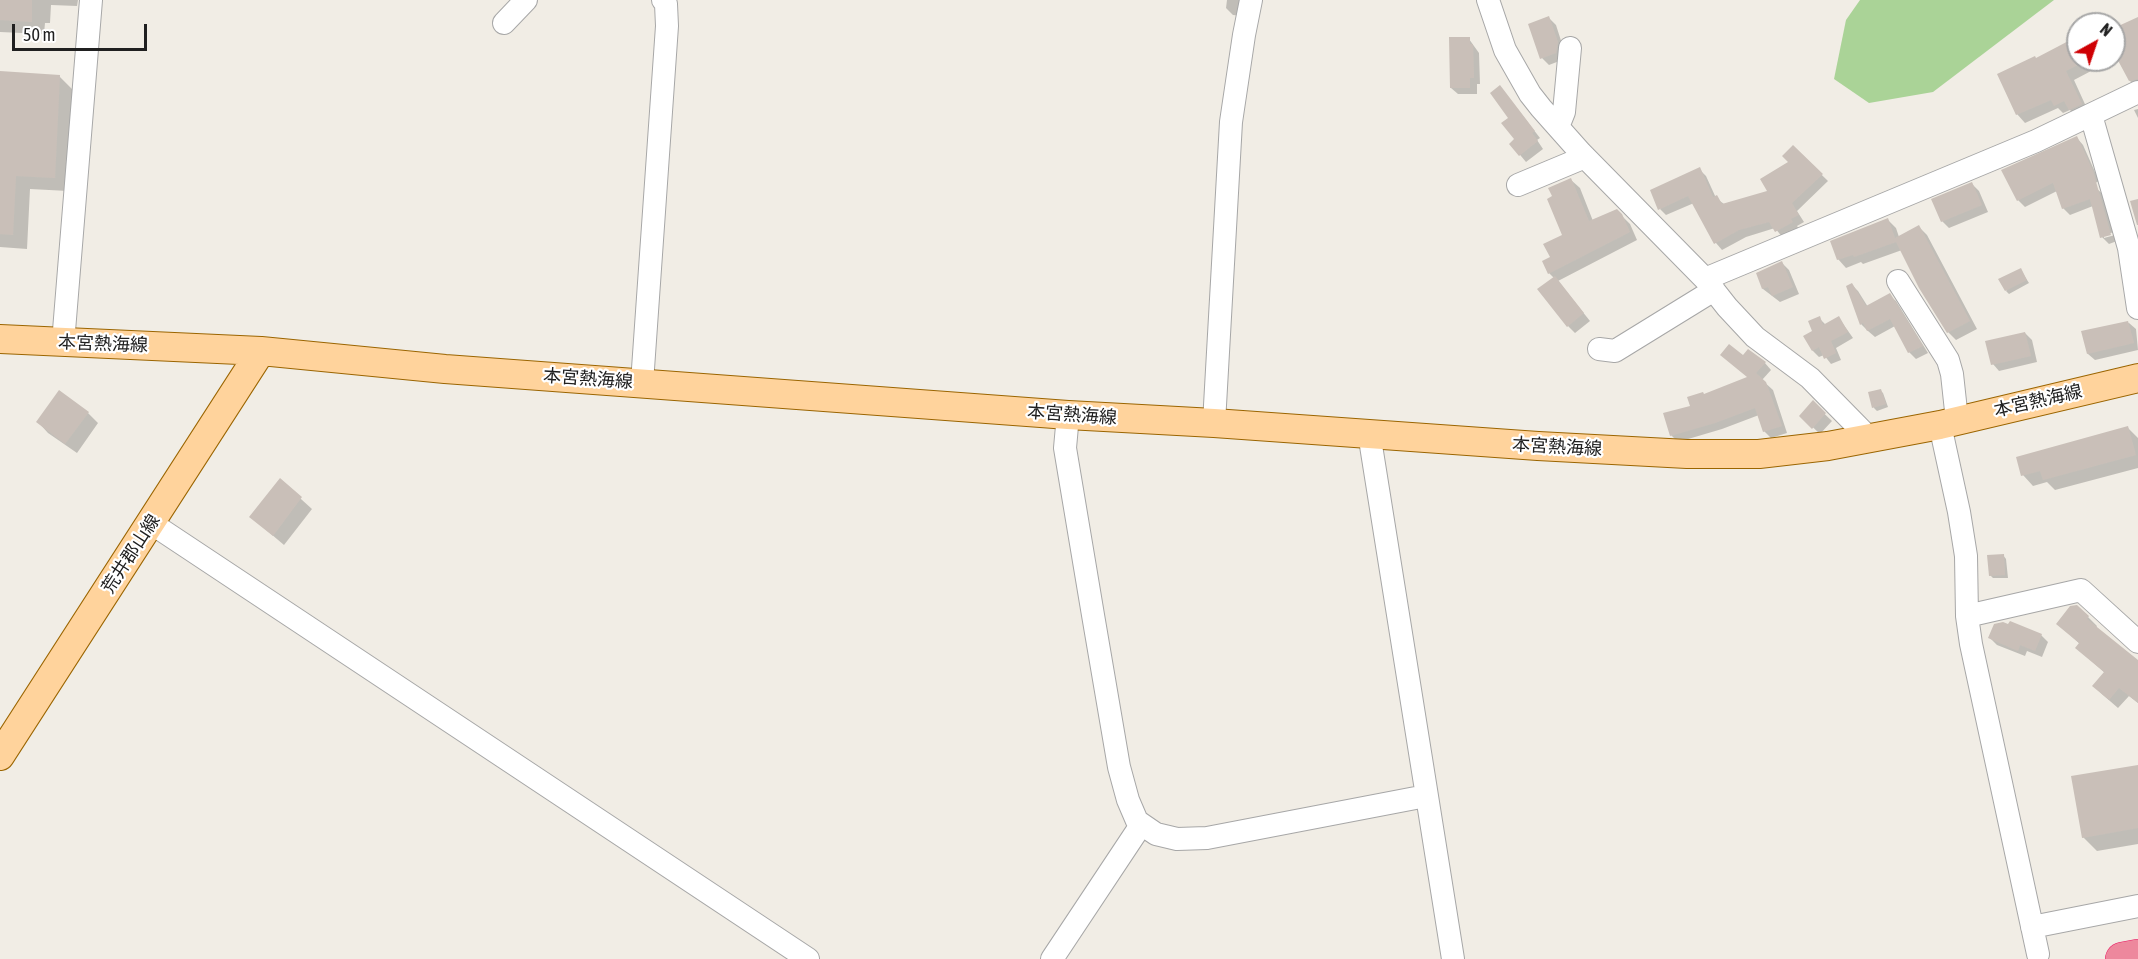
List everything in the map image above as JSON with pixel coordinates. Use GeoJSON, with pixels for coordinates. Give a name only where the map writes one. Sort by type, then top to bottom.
{"type":"FeatureCollection","features":[{"type":"Feature","properties":{"kind":"highway"},"geometry":{"type":"LineString","coordinates":[[2121,959],[2138,956]]}},
{"type":"Feature","properties":{"kind":"main road","name":"本宮熱海線"},"geometry":{"type":"LineString","coordinates":[[0,339],[261,351],[445,369],[1068,415],[1538,446],[1699,454],[1759,454],[1828,446],[1949,422],[2138,378]]}},
{"type":"Feature","properties":{"kind":"main road","name":"荒井郡山線"},"geometry":{"type":"LineString","coordinates":[[0,756],[261,351]]}},
{"type":"Feature","properties":{"kind":"street"},"geometry":{"type":"LineString","coordinates":[[63,343],[91,0]]}},
{"type":"Feature","properties":{"kind":"street"},"geometry":{"type":"LineString","coordinates":[[504,23],[526,0]]}},
{"type":"Feature","properties":{"kind":"street"},"geometry":{"type":"LineString","coordinates":[[642,383],[667,34],[666,4],[663,0]]}},
{"type":"Feature","properties":{"kind":"street"},"geometry":{"type":"LineString","coordinates":[[1214,423],[1231,122],[1251,0]]}},
{"type":"Feature","properties":{"kind":"street"},"geometry":{"type":"LineString","coordinates":[[1488,0],[1505,50],[1518,75],[1530,94],[1558,127],[1709,284],[1755,337],[1810,378],[1869,438]]}},
{"type":"Feature","properties":{"kind":"street"},"geometry":{"type":"LineString","coordinates":[[1558,127],[1564,112],[1570,48]]}},
{"type":"Feature","properties":{"kind":"street"},"geometry":{"type":"LineString","coordinates":[[1599,349],[1615,351],[1709,284],[2036,141],[2138,92]]}},
{"type":"Feature","properties":{"kind":"street"},"geometry":{"type":"LineString","coordinates":[[2091,115],[2133,247],[2138,308]]}},
{"type":"Feature","properties":{"kind":"street"},"geometry":{"type":"LineString","coordinates":[[1518,185],[1585,157]]}},
{"type":"Feature","properties":{"kind":"street"},"geometry":{"type":"LineString","coordinates":[[1898,281],[1948,360],[1952,374],[1949,422],[1966,556],[1967,616],[1971,644],[2038,954]]}},
{"type":"Feature","properties":{"kind":"street"},"geometry":{"type":"LineString","coordinates":[[1068,415],[1065,448],[1119,767],[1128,800],[1137,821],[1156,834],[1177,839],[1207,838],[1426,796]]}},
{"type":"Feature","properties":{"kind":"street"},"geometry":{"type":"LineString","coordinates":[[1369,434],[1453,959]]}},
{"type":"Feature","properties":{"kind":"street"},"geometry":{"type":"LineString","coordinates":[[151,523],[808,959]]}},
{"type":"Feature","properties":{"kind":"street"},"geometry":{"type":"LineString","coordinates":[[1967,616],[2081,590],[2138,642]]}},
{"type":"Feature","properties":{"kind":"street"},"geometry":{"type":"LineString","coordinates":[[1052,959],[1141,825]]}},
{"type":"Feature","properties":{"kind":"street"},"geometry":{"type":"LineString","coordinates":[[2032,927],[2138,906]]}},
{"type":"Feature","properties":{"kind":"green space"},"geometry":{"type":"Polygon","coordinates":[[[1860,0],[2054,0],[1933,92],[1869,103],[1834,79],[1846,20],[1860,0]]]}},
{"type":"Feature","properties":{"kind":"building"},"geometry":{"type":"Polygon","coordinates":[[[0,0],[32,0],[32,22],[0,20],[0,0]]]}},
{"type":"Feature","properties":{"kind":"building"},"geometry":{"type":"Polygon","coordinates":[[[1549,16],[1558,42],[1556,53],[1540,59],[1528,24],[1549,16]]]}},
{"type":"Feature","properties":{"kind":"building"},"geometry":{"type":"Polygon","coordinates":[[[2138,17],[2138,79],[2129,81],[2124,72],[2126,72],[2126,22],[2138,17]]]}},
{"type":"Feature","properties":{"kind":"building"},"geometry":{"type":"Polygon","coordinates":[[[1449,37],[1470,37],[1470,44],[1473,44],[1474,78],[1470,78],[1470,88],[1450,88],[1449,37]]]}},
{"type":"Feature","properties":{"kind":"building"},"geometry":{"type":"Polygon","coordinates":[[[2066,42],[2066,72],[2082,104],[2069,110],[2064,101],[2054,106],[2051,100],[2016,115],[1997,74],[2035,56],[2036,58],[2066,42]]]}},
{"type":"Feature","properties":{"kind":"building"},"geometry":{"type":"Polygon","coordinates":[[[0,71],[60,75],[55,178],[16,176],[13,235],[0,234],[0,71]]]}},
{"type":"Feature","properties":{"kind":"building"},"geometry":{"type":"Polygon","coordinates":[[[1500,85],[1535,131],[1532,133],[1538,141],[1519,156],[1509,144],[1514,139],[1501,123],[1508,118],[1490,93],[1500,85]]]}},
{"type":"Feature","properties":{"kind":"building"},"geometry":{"type":"Polygon","coordinates":[[[2077,136],[2093,171],[2111,235],[2100,238],[2090,199],[2062,209],[2053,183],[2017,201],[2001,170],[2077,136]]]}},
{"type":"Feature","properties":{"kind":"building"},"geometry":{"type":"Polygon","coordinates":[[[1793,145],[1823,174],[1792,203],[1799,215],[1791,219],[1793,222],[1775,232],[1769,222],[1739,230],[1714,244],[1688,196],[1658,210],[1650,190],[1700,167],[1713,197],[1717,195],[1722,204],[1767,191],[1760,179],[1788,162],[1782,156],[1793,145]]]}},
{"type":"Feature","properties":{"kind":"building"},"geometry":{"type":"Polygon","coordinates":[[[1571,178],[1589,221],[1617,209],[1622,214],[1630,232],[1548,274],[1542,261],[1550,257],[1543,244],[1562,235],[1547,199],[1552,196],[1548,188],[1571,178]]]}},
{"type":"Feature","properties":{"kind":"building"},"geometry":{"type":"Polygon","coordinates":[[[1972,182],[1982,205],[1941,222],[1931,199],[1972,182]]]}},
{"type":"Feature","properties":{"kind":"building"},"geometry":{"type":"Polygon","coordinates":[[[2138,199],[2138,225],[2137,225],[2130,201],[2138,199]]]}},
{"type":"Feature","properties":{"kind":"building"},"geometry":{"type":"Polygon","coordinates":[[[1888,218],[1895,238],[1919,225],[1970,321],[1947,333],[1919,288],[1896,242],[1854,257],[1853,255],[1837,260],[1830,241],[1888,218]]]}},
{"type":"Feature","properties":{"kind":"building"},"geometry":{"type":"Polygon","coordinates":[[[1782,261],[1793,287],[1772,296],[1768,287],[1762,289],[1756,273],[1782,261]]]}},
{"type":"Feature","properties":{"kind":"building"},"geometry":{"type":"Polygon","coordinates":[[[2021,268],[2027,280],[2005,291],[1998,279],[2021,268]]]}},
{"type":"Feature","properties":{"kind":"building"},"geometry":{"type":"Polygon","coordinates":[[[1555,276],[1584,313],[1567,327],[1537,289],[1555,276]]]}},
{"type":"Feature","properties":{"kind":"building"},"geometry":{"type":"Polygon","coordinates":[[[1852,283],[1866,306],[1890,293],[1923,346],[1908,353],[1890,319],[1867,331],[1863,323],[1860,325],[1846,286],[1852,283]]]}},
{"type":"Feature","properties":{"kind":"building"},"geometry":{"type":"Polygon","coordinates":[[[1820,316],[1823,325],[1839,316],[1848,332],[1831,341],[1836,353],[1824,359],[1819,347],[1812,351],[1803,336],[1812,331],[1808,321],[1820,316]]]}},
{"type":"Feature","properties":{"kind":"building"},"geometry":{"type":"Polygon","coordinates":[[[2128,321],[2134,343],[2087,354],[2081,331],[2128,321]]]}},
{"type":"Feature","properties":{"kind":"building"},"geometry":{"type":"Polygon","coordinates":[[[2025,332],[2031,356],[1991,365],[1985,341],[2025,332]]]}},
{"type":"Feature","properties":{"kind":"building"},"geometry":{"type":"Polygon","coordinates":[[[1729,344],[1743,355],[1748,349],[1766,362],[1756,373],[1766,382],[1782,426],[1763,432],[1755,408],[1670,436],[1663,413],[1690,406],[1687,397],[1703,392],[1704,394],[1747,377],[1720,355],[1729,344]]]}},
{"type":"Feature","properties":{"kind":"building"},"geometry":{"type":"Polygon","coordinates":[[[1881,389],[1886,404],[1872,408],[1868,392],[1881,389]]]}},
{"type":"Feature","properties":{"kind":"building"},"geometry":{"type":"Polygon","coordinates":[[[59,390],[89,412],[65,444],[36,422],[59,390]]]}},
{"type":"Feature","properties":{"kind":"building"},"geometry":{"type":"Polygon","coordinates":[[[1813,400],[1826,413],[1812,429],[1799,416],[1813,400]]]}},
{"type":"Feature","properties":{"kind":"building"},"geometry":{"type":"Polygon","coordinates":[[[2128,426],[2136,455],[2043,480],[2040,471],[2021,476],[2016,457],[2128,426]]]}},
{"type":"Feature","properties":{"kind":"building"},"geometry":{"type":"Polygon","coordinates":[[[280,478],[302,497],[273,536],[249,517],[280,478]]]}},
{"type":"Feature","properties":{"kind":"building"},"geometry":{"type":"Polygon","coordinates":[[[2004,554],[2005,575],[1989,576],[1987,555],[2004,554]]]}},
{"type":"Feature","properties":{"kind":"building"},"geometry":{"type":"Polygon","coordinates":[[[2077,605],[2089,616],[2087,619],[2138,660],[2138,703],[2119,688],[2109,700],[2092,686],[2104,672],[2075,648],[2079,643],[2056,624],[2070,606],[2077,605]]]}},
{"type":"Feature","properties":{"kind":"building"},"geometry":{"type":"Polygon","coordinates":[[[2010,621],[2042,634],[2035,651],[2020,645],[2018,651],[1988,638],[1994,624],[2003,622],[2008,624],[2010,621]]]}},
{"type":"Feature","properties":{"kind":"building"},"geometry":{"type":"Polygon","coordinates":[[[2138,765],[2138,828],[2082,838],[2071,776],[2138,765]]]}}]}
